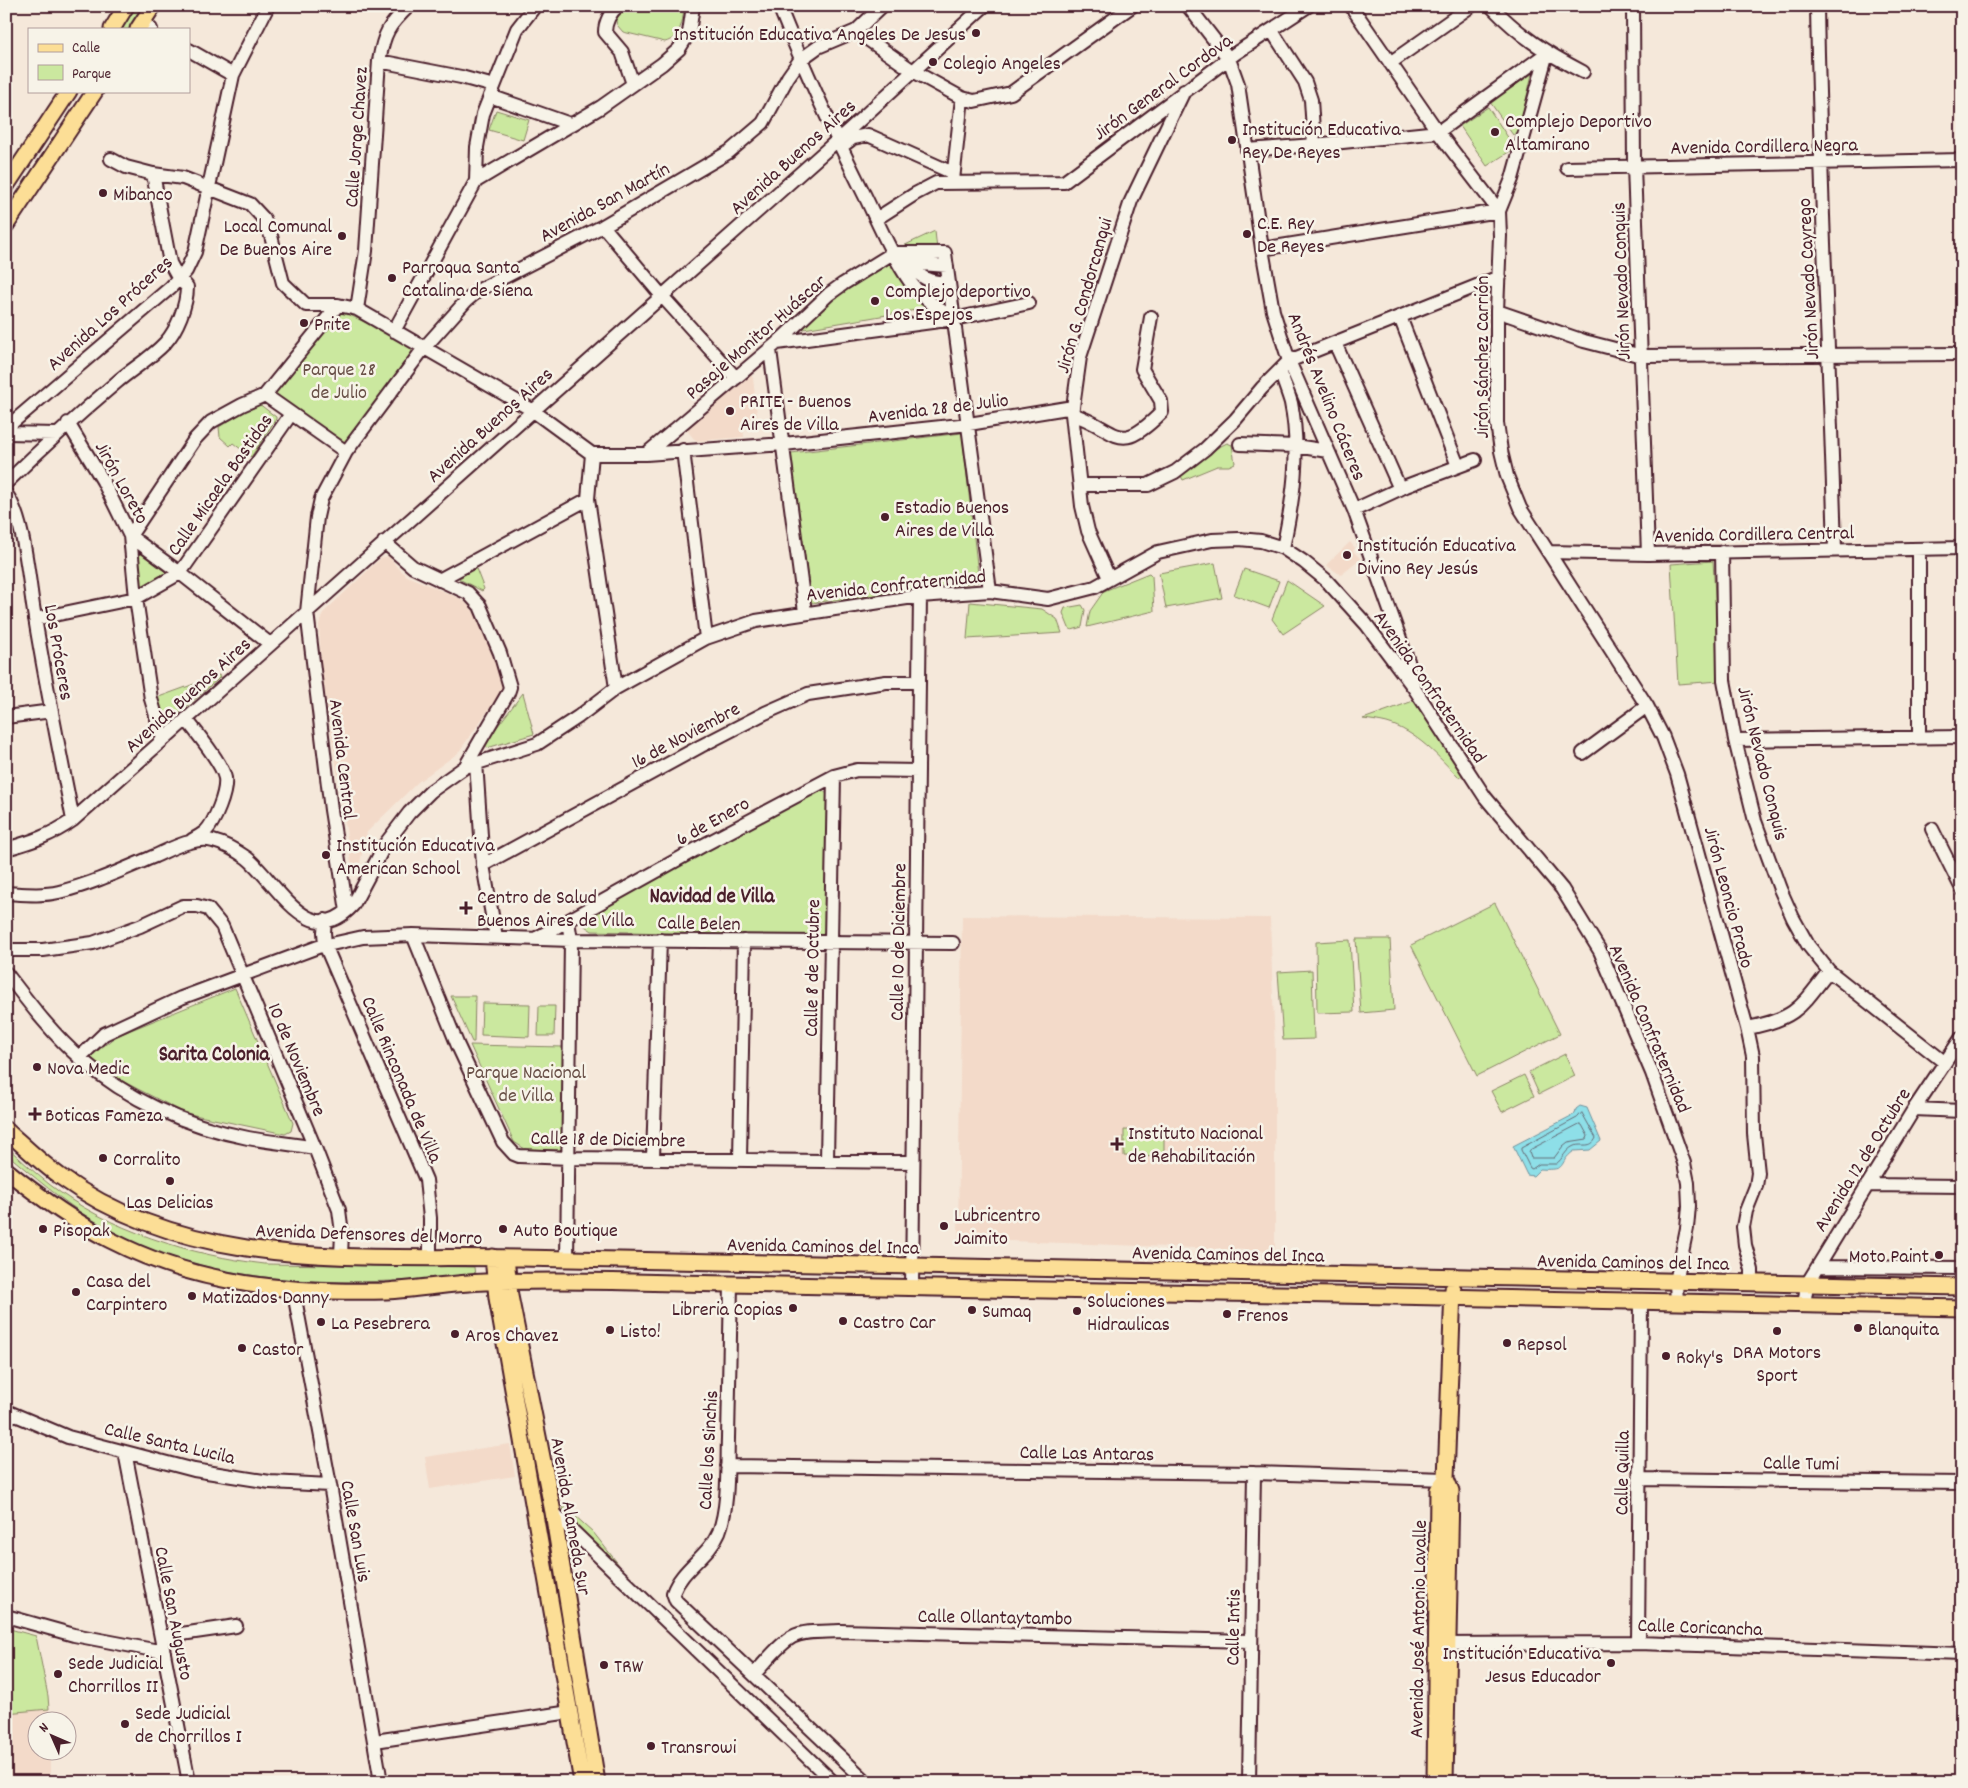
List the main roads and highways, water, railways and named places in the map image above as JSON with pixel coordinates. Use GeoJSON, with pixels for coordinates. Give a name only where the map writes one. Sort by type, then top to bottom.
{"type":"FeatureCollection","features":[{"type":"Feature","properties":{"kind":"main road"},"geometry":{"type":"LineString","coordinates":[[113,28],[126,6]]}},
{"type":"Feature","properties":{"kind":"main road"},"geometry":{"type":"LineString","coordinates":[[144,27],[153,6]]}},
{"type":"Feature","properties":{"kind":"main road"},"geometry":{"type":"LineString","coordinates":[[6,186],[68,92]]}},
{"type":"Feature","properties":{"kind":"main road"},"geometry":{"type":"LineString","coordinates":[[6,225],[94,92]]}},
{"type":"Feature","properties":{"kind":"main road","name":"Avenida Defensores del Morro"},"geometry":{"type":"LineString","coordinates":[[6,1130],[61,1178],[108,1205],[161,1228],[202,1240],[239,1248],[290,1253],[500,1258]]}},
{"type":"Feature","properties":{"kind":"main road"},"geometry":{"type":"LineString","coordinates":[[6,1170],[60,1211],[90,1230],[134,1253],[229,1281],[342,1291],[387,1290],[502,1282]]}},
{"type":"Feature","properties":{"kind":"main road","name":"Avenida Caminos del Inca"},"geometry":{"type":"LineString","coordinates":[[500,1258],[1962,1287]]}},
{"type":"Feature","properties":{"kind":"main road","name":"Avenida Alameda Sur"},"geometry":{"type":"LineString","coordinates":[[500,1258],[502,1282],[582,1782]]}},
{"type":"Feature","properties":{"kind":"main road","name":"Avenida José Antonio Lavalle"},"geometry":{"type":"LineString","coordinates":[[1434,1782],[1451,1491],[1446,1479],[1454,1278]]}},
{"type":"Feature","properties":{"kind":"main road","name":"Avenida Caminos del Inca"},"geometry":{"type":"LineString","coordinates":[[502,1282],[625,1282],[1962,1308]]}},
{"type":"Feature","properties":{"kind":"main road","name":"Avenida Alameda Sur"},"geometry":{"type":"LineString","coordinates":[[502,1282],[553,1512],[597,1782]]}},
{"type":"Feature","properties":{"kind":"main road","name":"Avenida José Antonio Lavalle"},"geometry":{"type":"LineString","coordinates":[[1443,1644],[1446,1782]]}},
{"type":"Feature","properties":{"kind":"water"},"geometry":{"type":"Polygon","coordinates":[[[1580,1106],[1587,1108],[1601,1141],[1590,1150],[1574,1151],[1559,1168],[1540,1169],[1533,1176],[1527,1175],[1513,1146],[1575,1114],[1576,1109],[1580,1106]]]}},
{"type":"Feature","properties":{"kind":"place","name":"Institución Educativa Angeles De Jesus"},"geometry":{"type":"Point","coordinates":[976,33]}},
{"type":"Feature","properties":{"kind":"place","name":"Colegio Angeles"},"geometry":{"type":"Point","coordinates":[933,62]}},
{"type":"Feature","properties":{"kind":"place","name":"Complejo Deportivo Altamirano"},"geometry":{"type":"Point","coordinates":[1495,132]}},
{"type":"Feature","properties":{"kind":"place","name":"Institución Educativa Rey De Reyes"},"geometry":{"type":"Point","coordinates":[1232,140]}},
{"type":"Feature","properties":{"kind":"place","name":"Mibanco"},"geometry":{"type":"Point","coordinates":[103,193]}},
{"type":"Feature","properties":{"kind":"place","name":"C.E. Rey De Reyes"},"geometry":{"type":"Point","coordinates":[1247,234]}},
{"type":"Feature","properties":{"kind":"place","name":"Local Comunal De Buenos Aire"},"geometry":{"type":"Point","coordinates":[342,236]}},
{"type":"Feature","properties":{"kind":"place","name":"Parroqua Santa Catalina de Siena"},"geometry":{"type":"Point","coordinates":[392,278]}},
{"type":"Feature","properties":{"kind":"place","name":"Complejo deportivo Los Espejos"},"geometry":{"type":"Point","coordinates":[875,301]}},
{"type":"Feature","properties":{"kind":"place","name":"Prite"},"geometry":{"type":"Point","coordinates":[304,323]}},
{"type":"Feature","properties":{"kind":"place","name":"PRITE - Buenos Aires de Villa"},"geometry":{"type":"Point","coordinates":[730,411]}},
{"type":"Feature","properties":{"kind":"place","name":"Estadio Buenos Aires de Villa"},"geometry":{"type":"Point","coordinates":[885,517]}},
{"type":"Feature","properties":{"kind":"place","name":"Institución Educativa Divino Rey Jesús"},"geometry":{"type":"Point","coordinates":[1347,555]}},
{"type":"Feature","properties":{"kind":"place","name":"Institución Educativa American School"},"geometry":{"type":"Point","coordinates":[326,855]}},
{"type":"Feature","properties":{"kind":"place","name":"Centro de Salud Buenos Aires de Villa"},"geometry":{"type":"Point","coordinates":[466,908]}},
{"type":"Feature","properties":{"kind":"place","name":"Nova Medic"},"geometry":{"type":"Point","coordinates":[37,1067]}},
{"type":"Feature","properties":{"kind":"place","name":"Boticas Fameza"},"geometry":{"type":"Point","coordinates":[35,1114]}},
{"type":"Feature","properties":{"kind":"place","name":"Instituto Nacional de Rehabilitación"},"geometry":{"type":"Point","coordinates":[1117,1144]}},
{"type":"Feature","properties":{"kind":"place","name":"Corralito"},"geometry":{"type":"Point","coordinates":[103,1158]}},
{"type":"Feature","properties":{"kind":"place","name":"Las Delicias"},"geometry":{"type":"Point","coordinates":[170,1181]}},
{"type":"Feature","properties":{"kind":"place","name":"Lubricentro Jaimito"},"geometry":{"type":"Point","coordinates":[944,1226]}},
{"type":"Feature","properties":{"kind":"place","name":"Pisopak"},"geometry":{"type":"Point","coordinates":[43,1229]}},
{"type":"Feature","properties":{"kind":"place","name":"Auto Boutique"},"geometry":{"type":"Point","coordinates":[503,1229]}},
{"type":"Feature","properties":{"kind":"place","name":"Moto Paint"},"geometry":{"type":"Point","coordinates":[1939,1255]}},
{"type":"Feature","properties":{"kind":"place","name":"Casa del Carpintero"},"geometry":{"type":"Point","coordinates":[76,1292]}},
{"type":"Feature","properties":{"kind":"place","name":"Matizados Danny"},"geometry":{"type":"Point","coordinates":[192,1296]}},
{"type":"Feature","properties":{"kind":"place","name":"Libreria Copias"},"geometry":{"type":"Point","coordinates":[793,1308]}},
{"type":"Feature","properties":{"kind":"place","name":"Sumaq"},"geometry":{"type":"Point","coordinates":[972,1310]}},
{"type":"Feature","properties":{"kind":"place","name":"Soluciones Hidraulicas"},"geometry":{"type":"Point","coordinates":[1077,1311]}},
{"type":"Feature","properties":{"kind":"place","name":"Frenos"},"geometry":{"type":"Point","coordinates":[1227,1314]}},
{"type":"Feature","properties":{"kind":"place","name":"Castro Car"},"geometry":{"type":"Point","coordinates":[843,1321]}},
{"type":"Feature","properties":{"kind":"place","name":"La Pesebrera"},"geometry":{"type":"Point","coordinates":[321,1322]}},
{"type":"Feature","properties":{"kind":"place","name":"Blanquita"},"geometry":{"type":"Point","coordinates":[1858,1328]}},
{"type":"Feature","properties":{"kind":"place","name":"Listo!"},"geometry":{"type":"Point","coordinates":[610,1330]}},
{"type":"Feature","properties":{"kind":"place","name":"DRA Motors Sport"},"geometry":{"type":"Point","coordinates":[1777,1331]}},
{"type":"Feature","properties":{"kind":"place","name":"Aros Chavez"},"geometry":{"type":"Point","coordinates":[455,1334]}},
{"type":"Feature","properties":{"kind":"place","name":"Repsol"},"geometry":{"type":"Point","coordinates":[1507,1343]}},
{"type":"Feature","properties":{"kind":"place","name":"Castor"},"geometry":{"type":"Point","coordinates":[242,1348]}},
{"type":"Feature","properties":{"kind":"place","name":"Roky's"},"geometry":{"type":"Point","coordinates":[1666,1356]}},
{"type":"Feature","properties":{"kind":"place","name":"Institución Educativa Jesus Educador"},"geometry":{"type":"Point","coordinates":[1611,1663]}},
{"type":"Feature","properties":{"kind":"place","name":"TRW"},"geometry":{"type":"Point","coordinates":[604,1665]}},
{"type":"Feature","properties":{"kind":"place","name":"Sede Judicial Chorrillos II"},"geometry":{"type":"Point","coordinates":[58,1674]}},
{"type":"Feature","properties":{"kind":"place","name":"Sede Judicial de Chorrillos I"},"geometry":{"type":"Point","coordinates":[125,1724]}},
{"type":"Feature","properties":{"kind":"place","name":"Transrowi"},"geometry":{"type":"Point","coordinates":[651,1746]}},
{"type":"Feature","properties":{"kind":"district","name":"Navidad de Villa"},"geometry":{"type":"Point","coordinates":[712,895]}},
{"type":"Feature","properties":{"kind":"district","name":"Sarita Colonia"},"geometry":{"type":"Point","coordinates":[214,1053]}},
{"type":"Feature","properties":{"kind":"park label","name":"Parque 28 de Julio"},"geometry":{"type":"Point","coordinates":[339,380]}},
{"type":"Feature","properties":{"kind":"park label","name":"Parque Nacional de Villa"},"geometry":{"type":"Point","coordinates":[526,1082]}}]}
